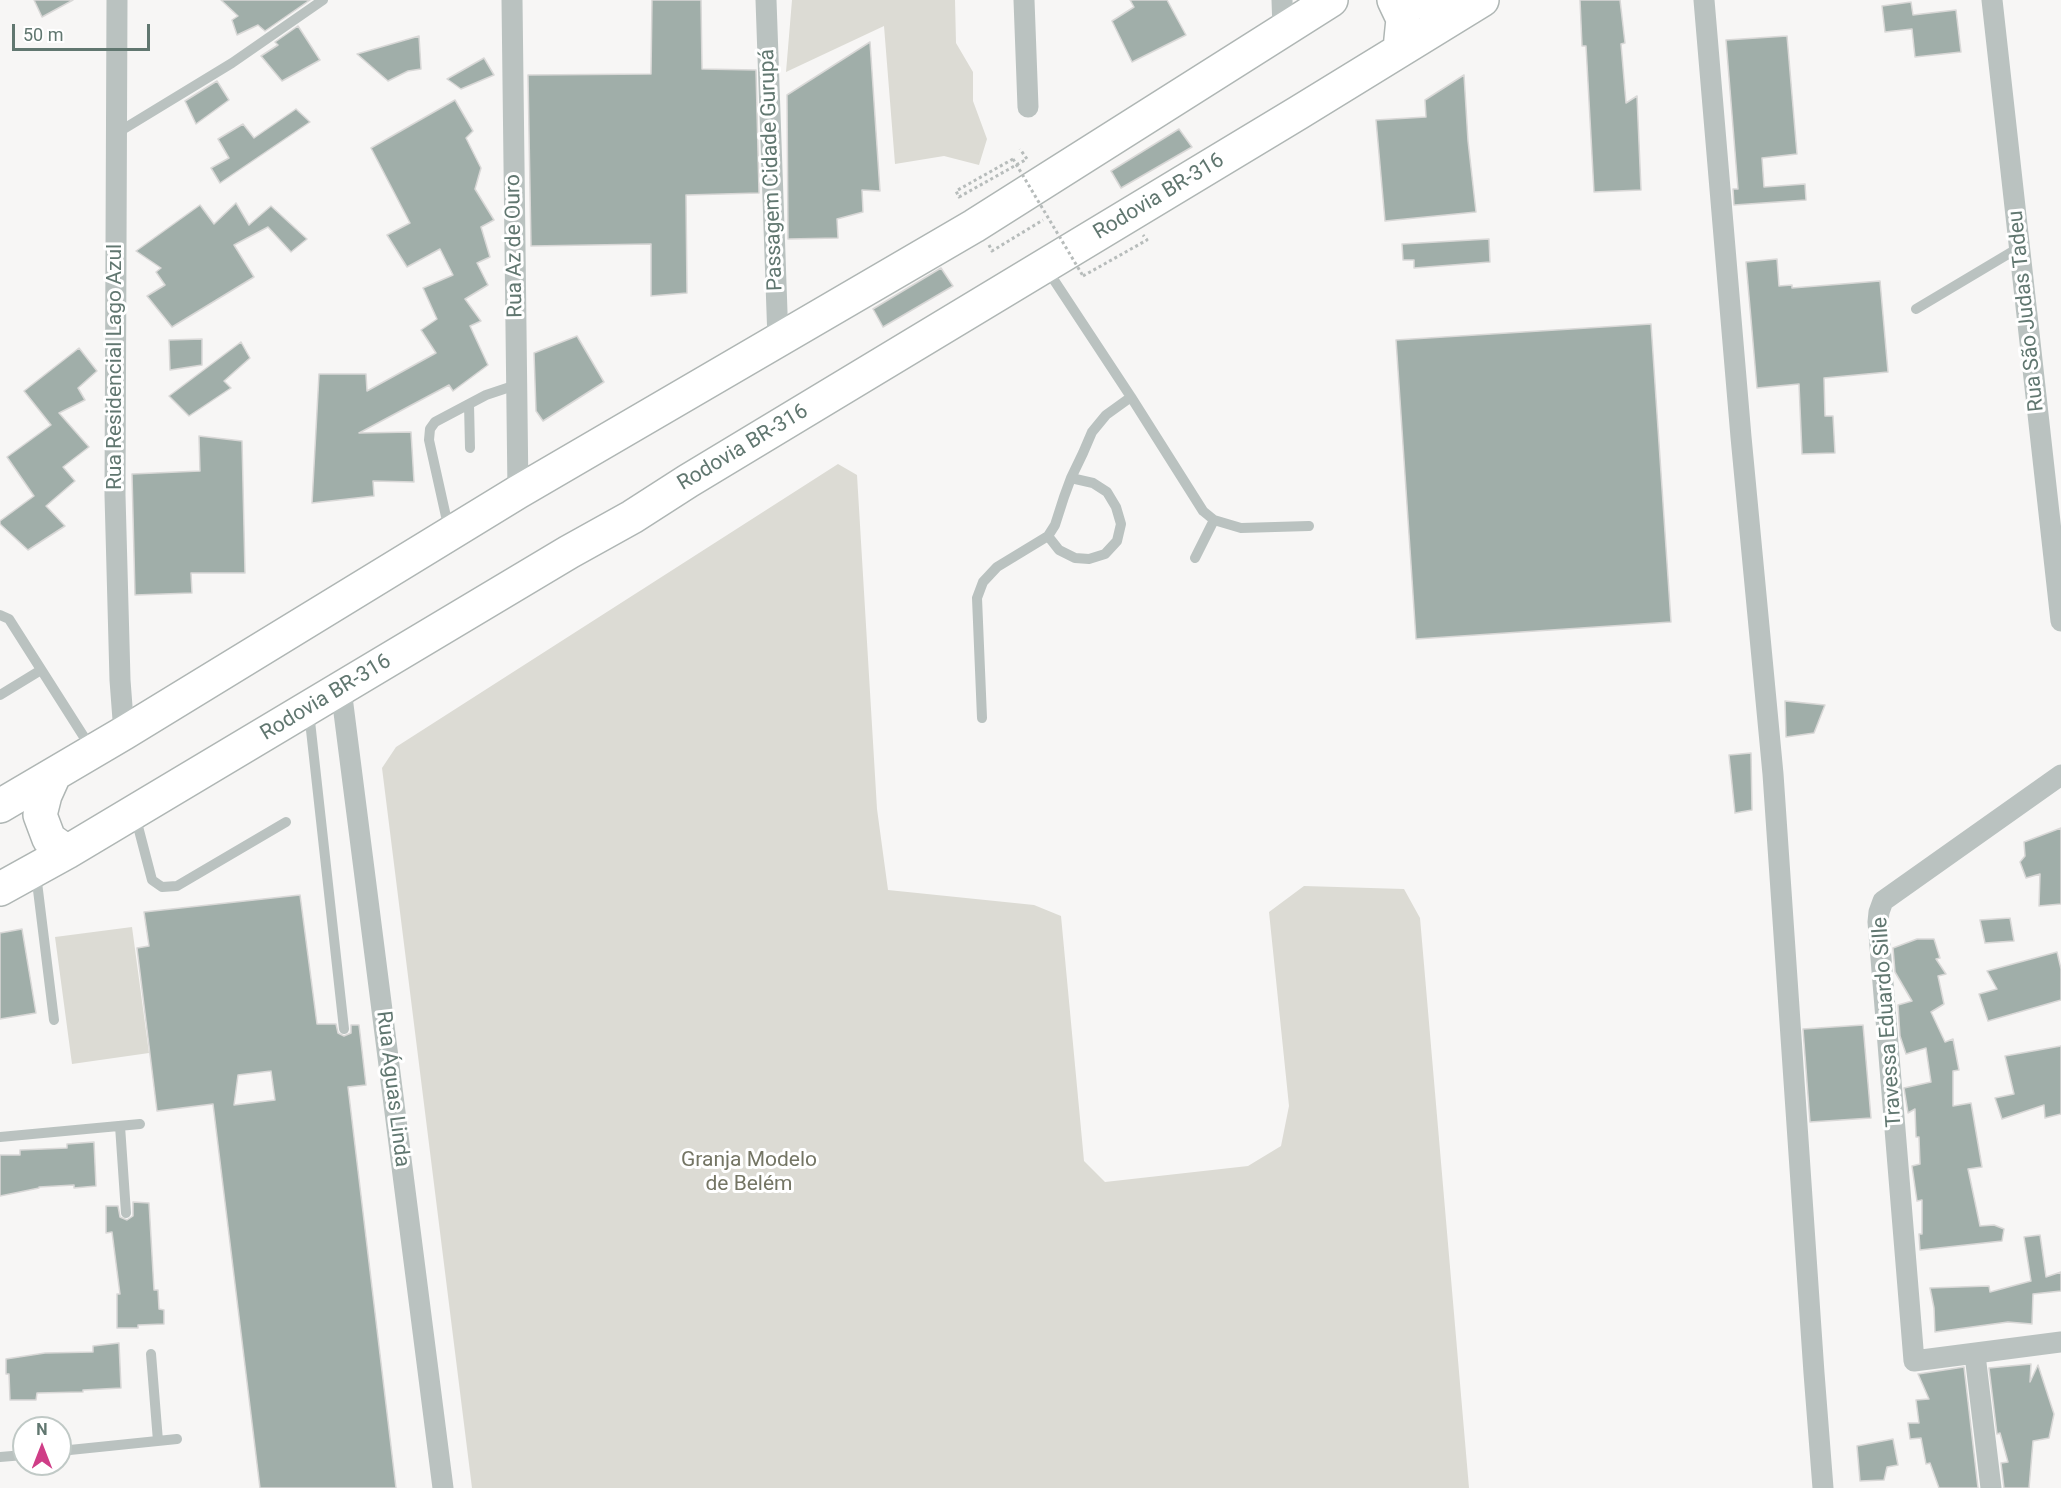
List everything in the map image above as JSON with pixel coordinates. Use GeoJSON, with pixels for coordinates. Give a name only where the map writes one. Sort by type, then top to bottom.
{"type":"FeatureCollection","features":[{"type":"Feature","properties":{"kind":"highway"},"geometry":{"type":"LineString","coordinates":[[0,806],[124,733],[518,492],[778,340],[981,235],[1282,15],[1330,0]]}},
{"type":"Feature","properties":{"kind":"highway"},"geometry":{"type":"LineString","coordinates":[[1394,0],[1403,19],[1400,49]]}},
{"type":"Feature","properties":{"kind":"highway"},"geometry":{"type":"LineString","coordinates":[[1423,0],[1435,10],[1454,17]]}},
{"type":"Feature","properties":{"kind":"highway","name":"Rodovia BR-316"},"geometry":{"type":"LineString","coordinates":[[0,889],[135,812],[569,552],[632,517],[1482,0]]}},
{"type":"Feature","properties":{"kind":"highway"},"geometry":{"type":"LineString","coordinates":[[54,775],[45,795],[40,815],[49,838],[67,852]]}},
{"type":"Feature","properties":{"kind":"street","name":"Rua Residencial Lago Azul"},"geometry":{"type":"LineString","coordinates":[[117,0],[115,495],[120,680],[124,733]]}},
{"type":"Feature","properties":{"kind":"street","name":"Rua Az de Ouro"},"geometry":{"type":"LineString","coordinates":[[512,0],[518,492]]}},
{"type":"Feature","properties":{"kind":"street","name":"Passagem Cidade Gurupá"},"geometry":{"type":"LineString","coordinates":[[766,0],[778,340]]}},
{"type":"Feature","properties":{"kind":"street"},"geometry":{"type":"LineString","coordinates":[[1024,0],[1028,107]]}},
{"type":"Feature","properties":{"kind":"street"},"geometry":{"type":"LineString","coordinates":[[1704,0],[1741,437],[1773,774],[1823,1488]]}},
{"type":"Feature","properties":{"kind":"street","name":"Rua São Judas Tadeu"},"geometry":{"type":"LineString","coordinates":[[1992,0],[2061,621]]}},
{"type":"Feature","properties":{"kind":"street","name":"Rua Águas Linda"},"geometry":{"type":"LineString","coordinates":[[341,689],[443,1488]]}},
{"type":"Feature","properties":{"kind":"street","name":"Travessa Eduardo Sille"},"geometry":{"type":"LineString","coordinates":[[1975,1355],[1914,1361],[1879,912],[1883,902],[2061,775]]}},
{"type":"Feature","properties":{"kind":"street"},"geometry":{"type":"LineString","coordinates":[[1991,1488],[1975,1355],[2061,1342]]}},
{"type":"Feature","properties":{"kind":"lane"},"geometry":{"type":"LineString","coordinates":[[117,133],[232,63],[323,0]]}},
{"type":"Feature","properties":{"kind":"lane"},"geometry":{"type":"LineString","coordinates":[[1916,309],[2020,247]]}},
{"type":"Feature","properties":{"kind":"lane"},"geometry":{"type":"LineString","coordinates":[[1044,266],[1203,511],[1214,520],[1242,528],[1309,526]]}},
{"type":"Feature","properties":{"kind":"lane"},"geometry":{"type":"LineString","coordinates":[[450,534],[429,440],[430,429],[435,422],[486,395],[516,386]]}},
{"type":"Feature","properties":{"kind":"lane"},"geometry":{"type":"LineString","coordinates":[[982,718],[977,598],[983,582],[997,567],[1048,537],[1055,525],[1071,478],[1092,432],[1106,415],[1131,397]]}},
{"type":"Feature","properties":{"kind":"lane"},"geometry":{"type":"LineString","coordinates":[[469,404],[470,448]]}},
{"type":"Feature","properties":{"kind":"lane"},"geometry":{"type":"LineString","coordinates":[[1048,537],[1059,550],[1082,559],[1105,554],[1117,541],[1121,524],[1116,507],[1107,492],[1094,483],[1071,478]]}},
{"type":"Feature","properties":{"kind":"lane"},"geometry":{"type":"LineString","coordinates":[[1195,558],[1214,520]]}},
{"type":"Feature","properties":{"kind":"lane"},"geometry":{"type":"LineString","coordinates":[[0,615],[9,619],[93,751]]}},
{"type":"Feature","properties":{"kind":"lane"},"geometry":{"type":"LineString","coordinates":[[0,695],[41,670]]}},
{"type":"Feature","properties":{"kind":"lane"},"geometry":{"type":"LineString","coordinates":[[308,708],[344,1029]]}},
{"type":"Feature","properties":{"kind":"lane"},"geometry":{"type":"LineString","coordinates":[[135,812],[152,880],[162,887],[177,886],[286,822]]}},
{"type":"Feature","properties":{"kind":"lane"},"geometry":{"type":"LineString","coordinates":[[36,870],[54,1020]]}},
{"type":"Feature","properties":{"kind":"lane"},"geometry":{"type":"LineString","coordinates":[[0,1137],[140,1124]]}},
{"type":"Feature","properties":{"kind":"lane"},"geometry":{"type":"LineString","coordinates":[[120,1126],[126,1213]]}},
{"type":"Feature","properties":{"kind":"lane"},"geometry":{"type":"LineString","coordinates":[[151,1354],[158,1442]]}},
{"type":"Feature","properties":{"kind":"lane"},"geometry":{"type":"LineString","coordinates":[[72,1450],[177,1439]]}},
{"type":"Feature","properties":{"kind":"path"},"geometry":{"type":"LineString","coordinates":[[1020,149],[1027,159],[960,197],[956,191],[1013,159],[1083,276]]}},
{"type":"Feature","properties":{"kind":"path"},"geometry":{"type":"LineString","coordinates":[[981,235],[992,251],[1043,220]]}},
{"type":"Feature","properties":{"kind":"green space"},"geometry":{"type":"Polygon","coordinates":[[[792,0],[955,0],[956,43],[973,72],[973,101],[987,139],[979,165],[944,156],[895,164],[884,26],[786,72],[792,0]]]}},
{"type":"Feature","properties":{"kind":"green space","name":"Granja Modelo de Belém"},"geometry":{"type":"Polygon","coordinates":[[[838,464],[857,475],[877,809],[888,890],[1034,905],[1061,916],[1084,1161],[1105,1182],[1248,1166],[1281,1146],[1289,1106],[1269,912],[1304,886],[1404,889],[1420,918],[1469,1488],[472,1488],[382,768],[396,747],[838,464]]]}},
{"type":"Feature","properties":{"kind":"green space"},"geometry":{"type":"Polygon","coordinates":[[[132,927],[149,1053],[72,1064],[55,937],[132,927]]]}},
{"type":"Feature","properties":{"kind":"building"},"geometry":{"type":"Polygon","coordinates":[[[34,0],[73,0],[42,17],[34,0]]]}},
{"type":"Feature","properties":{"kind":"building"},"geometry":{"type":"Polygon","coordinates":[[[221,0],[310,0],[265,31],[258,25],[237,35],[232,20],[238,16],[221,0]]]}},
{"type":"Feature","properties":{"kind":"building"},"geometry":{"type":"Polygon","coordinates":[[[652,0],[701,0],[702,69],[756,70],[759,193],[686,195],[687,293],[651,296],[651,244],[531,246],[528,75],[651,74],[652,0]]]}},
{"type":"Feature","properties":{"kind":"building"},"geometry":{"type":"Polygon","coordinates":[[[1130,0],[1167,0],[1186,35],[1132,62],[1112,21],[1134,7],[1130,0]]]}},
{"type":"Feature","properties":{"kind":"building"},"geometry":{"type":"Polygon","coordinates":[[[1580,0],[1620,0],[1625,43],[1621,44],[1626,103],[1637,96],[1641,190],[1594,192],[1586,46],[1582,46],[1580,0]]]}},
{"type":"Feature","properties":{"kind":"building"},"geometry":{"type":"Polygon","coordinates":[[[1911,2],[1913,15],[1956,10],[1961,52],[1915,57],[1912,29],[1885,32],[1882,6],[1911,2]]]}},
{"type":"Feature","properties":{"kind":"building"},"geometry":{"type":"Polygon","coordinates":[[[298,26],[320,60],[282,81],[261,56],[278,45],[275,42],[298,26]]]}},
{"type":"Feature","properties":{"kind":"building"},"geometry":{"type":"Polygon","coordinates":[[[419,36],[421,69],[408,71],[388,81],[357,54],[419,36]]]}},
{"type":"Feature","properties":{"kind":"building"},"geometry":{"type":"Polygon","coordinates":[[[1787,36],[1797,154],[1762,158],[1764,187],[1805,184],[1806,200],[1734,205],[1733,189],[1738,189],[1726,40],[1787,36]]]}},
{"type":"Feature","properties":{"kind":"building"},"geometry":{"type":"Polygon","coordinates":[[[870,42],[880,191],[862,190],[863,212],[837,219],[838,238],[788,239],[787,95],[870,42]]]}},
{"type":"Feature","properties":{"kind":"building"},"geometry":{"type":"Polygon","coordinates":[[[484,58],[494,75],[461,89],[447,79],[484,58]]]}},
{"type":"Feature","properties":{"kind":"building"},"geometry":{"type":"Polygon","coordinates":[[[1464,75],[1476,212],[1385,221],[1376,120],[1426,117],[1425,100],[1464,75]]]}},
{"type":"Feature","properties":{"kind":"building"},"geometry":{"type":"Polygon","coordinates":[[[217,81],[229,100],[196,124],[185,101],[217,81]]]}},
{"type":"Feature","properties":{"kind":"building"},"geometry":{"type":"Polygon","coordinates":[[[455,100],[473,131],[466,138],[481,168],[475,189],[494,220],[481,227],[490,257],[477,263],[488,285],[465,299],[481,321],[470,326],[488,365],[453,391],[449,385],[359,433],[411,432],[414,482],[373,481],[374,496],[312,503],[319,374],[366,374],[367,391],[436,353],[421,330],[437,319],[423,288],[453,275],[440,249],[407,267],[387,235],[410,223],[371,148],[455,100]]]}},
{"type":"Feature","properties":{"kind":"building"},"geometry":{"type":"Polygon","coordinates":[[[296,109],[310,122],[220,183],[211,168],[229,158],[218,139],[243,124],[254,138],[296,109]]]}},
{"type":"Feature","properties":{"kind":"building"},"geometry":{"type":"Polygon","coordinates":[[[1179,129],[1192,147],[1121,188],[1111,171],[1179,129]]]}},
{"type":"Feature","properties":{"kind":"building"},"geometry":{"type":"Polygon","coordinates":[[[236,203],[249,225],[271,206],[307,239],[291,252],[268,227],[234,245],[254,277],[172,327],[147,296],[165,285],[156,272],[161,268],[136,251],[200,205],[214,224],[236,203]]]}},
{"type":"Feature","properties":{"kind":"building"},"geometry":{"type":"Polygon","coordinates":[[[1489,239],[1490,262],[1414,268],[1414,260],[1403,260],[1402,244],[1489,239]]]}},
{"type":"Feature","properties":{"kind":"building"},"geometry":{"type":"Polygon","coordinates":[[[1777,259],[1779,286],[1792,285],[1792,288],[1880,281],[1888,372],[1824,378],[1825,416],[1833,416],[1835,453],[1802,454],[1799,384],[1757,388],[1746,262],[1777,259]]]}},
{"type":"Feature","properties":{"kind":"building"},"geometry":{"type":"Polygon","coordinates":[[[941,268],[953,286],[883,327],[873,309],[941,268]]]}},
{"type":"Feature","properties":{"kind":"building"},"geometry":{"type":"Polygon","coordinates":[[[1651,324],[1671,622],[1416,639],[1396,340],[1651,324]]]}},
{"type":"Feature","properties":{"kind":"building"},"geometry":{"type":"Polygon","coordinates":[[[577,336],[604,382],[543,421],[536,411],[534,353],[577,336]]]}},
{"type":"Feature","properties":{"kind":"building"},"geometry":{"type":"Polygon","coordinates":[[[202,339],[202,365],[170,370],[169,340],[202,339]]]}},
{"type":"Feature","properties":{"kind":"building"},"geometry":{"type":"Polygon","coordinates":[[[241,342],[250,358],[224,381],[231,388],[189,416],[169,396],[241,342]]]}},
{"type":"Feature","properties":{"kind":"building"},"geometry":{"type":"Polygon","coordinates":[[[79,348],[97,371],[78,388],[85,400],[59,413],[89,447],[63,467],[75,481],[46,506],[65,526],[28,550],[0,524],[0,521],[34,496],[7,457],[51,425],[24,391],[79,348]]]}},
{"type":"Feature","properties":{"kind":"building"},"geometry":{"type":"Polygon","coordinates":[[[199,436],[242,441],[245,573],[191,573],[192,593],[135,595],[132,474],[200,471],[199,436]]]}},
{"type":"Feature","properties":{"kind":"building"},"geometry":{"type":"Polygon","coordinates":[[[1785,701],[1825,705],[1814,733],[1786,737],[1785,701]]]}},
{"type":"Feature","properties":{"kind":"building"},"geometry":{"type":"Polygon","coordinates":[[[1751,753],[1752,810],[1735,813],[1729,755],[1751,753]]]}},
{"type":"Feature","properties":{"kind":"building"},"geometry":{"type":"Polygon","coordinates":[[[2061,828],[2061,904],[2039,906],[2040,874],[2026,878],[2020,862],[2025,856],[2024,842],[2061,828]]]}},
{"type":"Feature","properties":{"kind":"building"},"geometry":{"type":"Polygon","coordinates":[[[300,895],[317,1024],[336,1024],[338,1033],[344,1036],[351,1033],[351,1025],[359,1025],[366,1085],[348,1087],[396,1488],[260,1488],[213,1104],[157,1111],[137,948],[149,946],[144,912],[300,895]],[[271,1071],[238,1075],[234,1105],[275,1100],[271,1071]]]}},
{"type":"Feature","properties":{"kind":"building"},"geometry":{"type":"Polygon","coordinates":[[[2010,918],[2014,941],[1985,943],[1980,920],[2010,918]]]}},
{"type":"Feature","properties":{"kind":"building"},"geometry":{"type":"Polygon","coordinates":[[[22,929],[36,1013],[0,1019],[0,933],[22,929]]]}},
{"type":"Feature","properties":{"kind":"building"},"geometry":{"type":"Polygon","coordinates":[[[1917,939],[1934,939],[1940,958],[1936,959],[1946,974],[1938,976],[1944,1004],[1931,1012],[1945,1042],[1953,1039],[1959,1070],[1953,1071],[1953,1106],[1971,1103],[1982,1167],[1968,1169],[1980,1226],[1994,1225],[2004,1229],[2002,1241],[1920,1250],[1922,1200],[1917,1201],[1912,1166],[1920,1164],[1919,1137],[1916,1137],[1915,1109],[1908,1113],[1904,1088],[1931,1082],[1926,1048],[1906,1054],[1900,1036],[1898,1005],[1912,1001],[1895,972],[1893,948],[1917,939]]]}},
{"type":"Feature","properties":{"kind":"building"},"geometry":{"type":"Polygon","coordinates":[[[2057,952],[2061,969],[2061,1000],[1988,1021],[1979,994],[1997,989],[1987,971],[2057,952]]]}},
{"type":"Feature","properties":{"kind":"building"},"geometry":{"type":"Polygon","coordinates":[[[1863,1025],[1871,1118],[1810,1122],[1803,1029],[1863,1025]]]}},
{"type":"Feature","properties":{"kind":"building"},"geometry":{"type":"Polygon","coordinates":[[[2061,1046],[2061,1114],[2045,1118],[2044,1105],[2002,1119],[1995,1098],[2014,1094],[2005,1056],[2061,1046]]]}},
{"type":"Feature","properties":{"kind":"building"},"geometry":{"type":"Polygon","coordinates":[[[94,1142],[96,1186],[39,1187],[0,1196],[0,1155],[20,1155],[20,1150],[67,1148],[67,1144],[94,1142]]]}},
{"type":"Feature","properties":{"kind":"building"},"geometry":{"type":"Polygon","coordinates":[[[133,1202],[149,1203],[154,1290],[158,1290],[159,1309],[164,1310],[164,1324],[117,1328],[117,1294],[120,1294],[112,1232],[106,1233],[106,1206],[118,1206],[120,1217],[127,1220],[133,1216],[133,1202]]]}},
{"type":"Feature","properties":{"kind":"building"},"geometry":{"type":"Polygon","coordinates":[[[2040,1235],[2046,1277],[2061,1272],[2061,1291],[2033,1294],[2032,1324],[2008,1322],[1935,1332],[1930,1288],[1989,1286],[1990,1292],[2031,1281],[2024,1237],[2040,1235]]]}},
{"type":"Feature","properties":{"kind":"building"},"geometry":{"type":"Polygon","coordinates":[[[119,1343],[121,1388],[37,1393],[36,1400],[10,1400],[6,1359],[45,1353],[93,1352],[93,1346],[119,1343]]]}},
{"type":"Feature","properties":{"kind":"building"},"geometry":{"type":"Polygon","coordinates":[[[2031,1364],[2030,1382],[2038,1365],[2054,1414],[2049,1438],[2033,1441],[2029,1488],[2004,1488],[2001,1463],[2008,1462],[2000,1433],[1997,1434],[1989,1368],[2031,1364]]]}},
{"type":"Feature","properties":{"kind":"building"},"geometry":{"type":"Polygon","coordinates":[[[1964,1367],[1978,1488],[1939,1488],[1930,1463],[1926,1464],[1921,1438],[1910,1439],[1908,1423],[1919,1423],[1916,1400],[1929,1399],[1918,1374],[1964,1367]]]}},
{"type":"Feature","properties":{"kind":"building"},"geometry":{"type":"Polygon","coordinates":[[[1893,1439],[1898,1465],[1887,1467],[1884,1480],[1860,1481],[1857,1446],[1893,1439]]]}}]}
